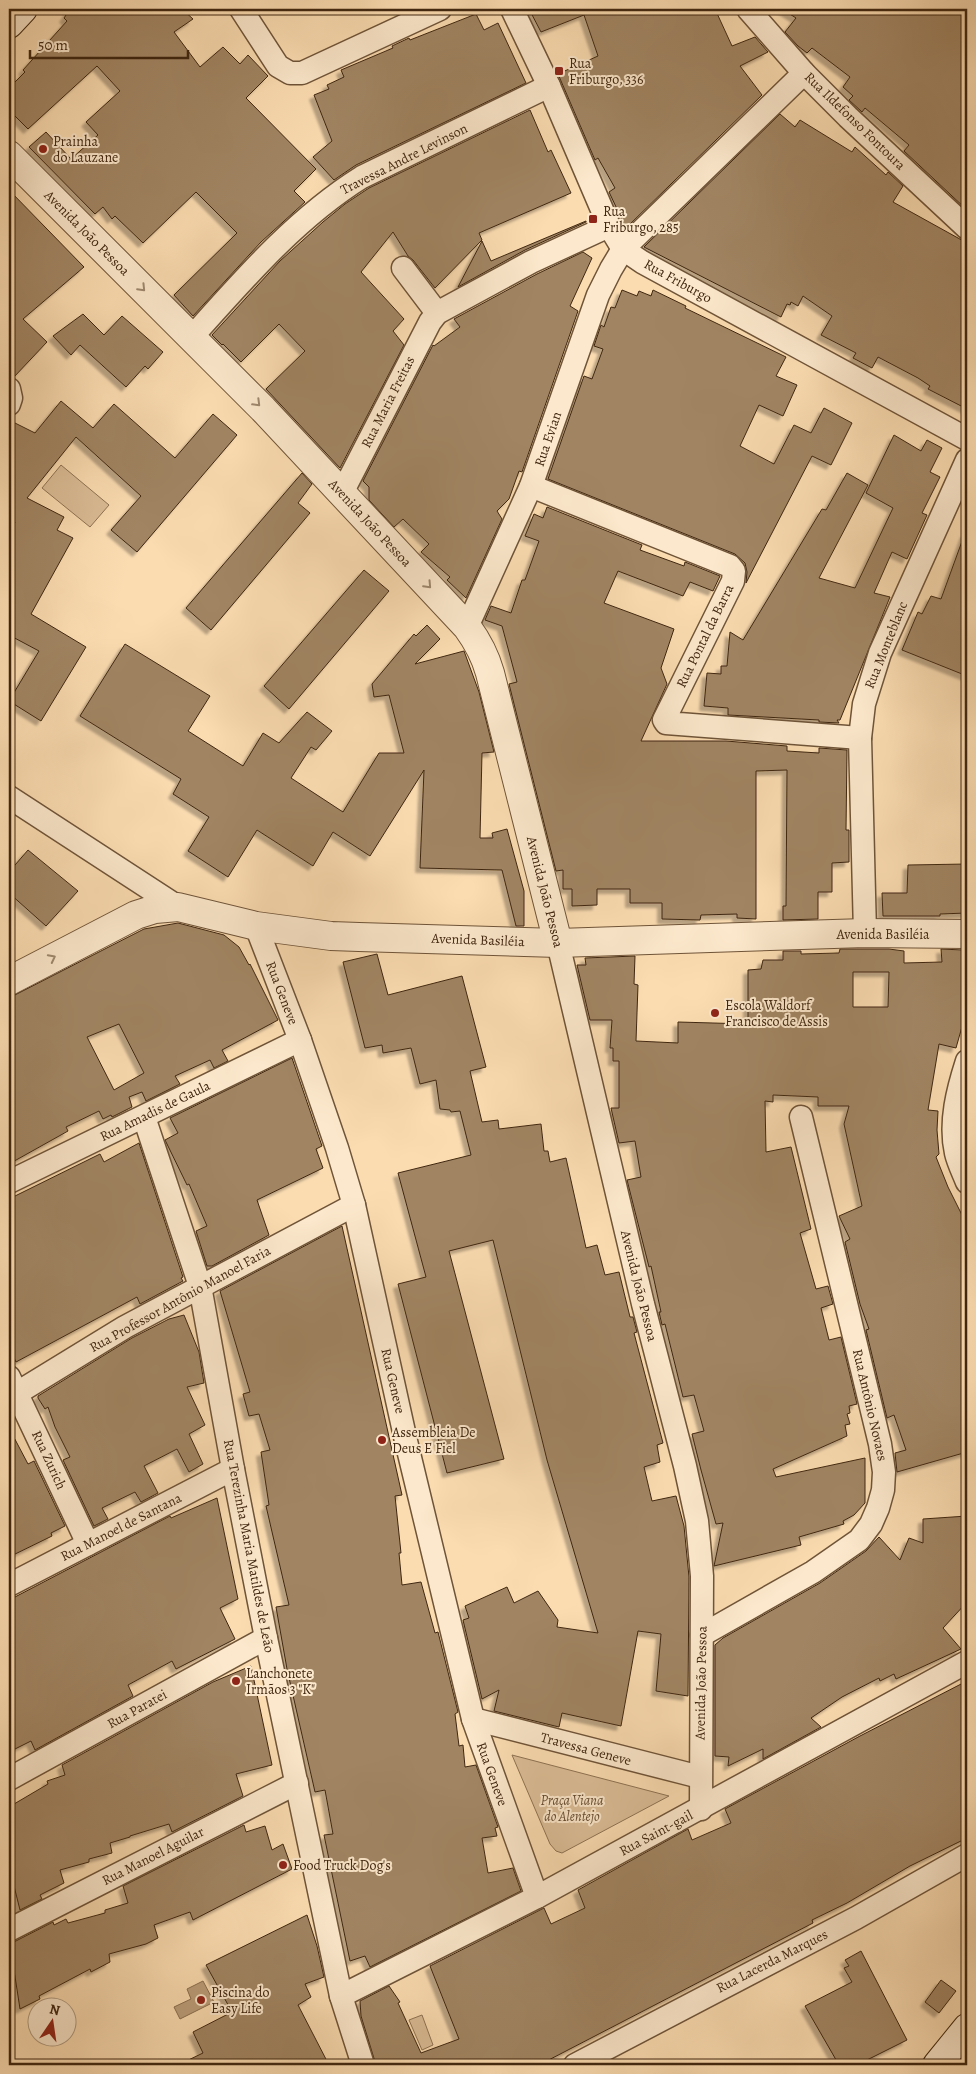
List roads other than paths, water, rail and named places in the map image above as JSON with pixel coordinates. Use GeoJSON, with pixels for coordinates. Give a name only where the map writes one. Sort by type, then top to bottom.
{"type":"FeatureCollection","features":[{"type":"Feature","properties":{"kind":"street"},"geometry":{"type":"LineString","coordinates":[[9,24],[23,9]]}},
{"type":"Feature","properties":{"kind":"street"},"geometry":{"type":"LineString","coordinates":[[240,9],[278,66],[290,73],[302,73],[440,9]]}},
{"type":"Feature","properties":{"kind":"street","name":"Rua Friburgo"},"geometry":{"type":"LineString","coordinates":[[512,9],[549,86],[609,226],[623,249],[642,262],[967,439]]}},
{"type":"Feature","properties":{"kind":"street","name":"Rua Ildefonso Fontoura"},"geometry":{"type":"LineString","coordinates":[[748,9],[804,73],[967,228]]}},
{"type":"Feature","properties":{"kind":"street","name":"Rua Evian"},"geometry":{"type":"LineString","coordinates":[[467,627],[531,486],[598,295],[623,249],[804,73]]}},
{"type":"Feature","properties":{"kind":"street","name":"Travessa Andre Levinson"},"geometry":{"type":"LineString","coordinates":[[191,338],[241,282],[296,228],[336,194],[362,178],[549,86]]}},
{"type":"Feature","properties":{"kind":"street","name":"Avenida João Pessoa"},"geometry":{"type":"LineString","coordinates":[[9,155],[263,409],[467,627],[484,652],[558,943],[643,1304],[685,1466],[697,1521],[702,1576],[701,1809]]}},
{"type":"Feature","properties":{"kind":"street","name":"Rua Maria Freitas"},"geometry":{"type":"LineString","coordinates":[[342,493],[430,322],[437,313],[532,262],[609,226]]}},
{"type":"Feature","properties":{"kind":"street"},"geometry":{"type":"LineString","coordinates":[[403,268],[437,313]]}},
{"type":"Feature","properties":{"kind":"street"},"geometry":{"type":"LineString","coordinates":[[9,389],[11,398],[9,404]]}},
{"type":"Feature","properties":{"kind":"street","name":"Rua Monteblanc"},"geometry":{"type":"LineString","coordinates":[[865,933],[860,738],[864,704],[872,674],[967,460]]}},
{"type":"Feature","properties":{"kind":"street","name":"Rua Pontal da Barra"},"geometry":{"type":"LineString","coordinates":[[531,486],[730,566],[734,571],[733,581],[664,720],[666,723],[860,738]]}},
{"type":"Feature","properties":{"kind":"street"},"geometry":{"type":"LineString","coordinates":[[9,797],[178,908]]}},
{"type":"Feature","properties":{"kind":"street","name":"Avenida Basiléia"},"geometry":{"type":"LineString","coordinates":[[9,981],[136,915],[155,909],[178,908],[256,926],[331,936],[558,943],[865,933],[967,934]]}},
{"type":"Feature","properties":{"kind":"street","name":"Rua Geneve"},"geometry":{"type":"LineString","coordinates":[[256,926],[300,1040],[338,1148],[354,1205],[409,1450],[473,1719],[537,1898]]}},
{"type":"Feature","properties":{"kind":"street","name":"Rua Amadis de Gaula"},"geometry":{"type":"LineString","coordinates":[[9,1182],[300,1040]]}},
{"type":"Feature","properties":{"kind":"street"},"geometry":{"type":"LineString","coordinates":[[967,1060],[956,1102],[954,1129],[956,1153],[967,1182]]}},
{"type":"Feature","properties":{"kind":"street","name":"Rua Terezinha Maria Matildes de Leão"},"geometry":{"type":"LineString","coordinates":[[144,1117],[200,1286],[266,1638],[340,1996],[363,2065]]}},
{"type":"Feature","properties":{"kind":"street","name":"Rua Antônio Novaes"},"geometry":{"type":"LineString","coordinates":[[702,1635],[812,1572],[859,1540],[871,1524],[883,1490],[884,1472],[880,1444],[801,1117]]}},
{"type":"Feature","properties":{"kind":"street","name":"Rua Professor Antônio Manoel Faria"},"geometry":{"type":"LineString","coordinates":[[12,1390],[125,1326],[354,1205]]}},
{"type":"Feature","properties":{"kind":"street","name":"Rua Zurich"},"geometry":{"type":"LineString","coordinates":[[12,1390],[88,1544]]}},
{"type":"Feature","properties":{"kind":"street","name":"Rua Manoel de Santana"},"geometry":{"type":"LineString","coordinates":[[9,1585],[233,1469]]}},
{"type":"Feature","properties":{"kind":"street","name":"Rua Paratei"},"geometry":{"type":"LineString","coordinates":[[9,1779],[266,1638]]}},
{"type":"Feature","properties":{"kind":"street","name":"Rua Saint-gail"},"geometry":{"type":"LineString","coordinates":[[340,1996],[537,1898],[967,1662]]}},
{"type":"Feature","properties":{"kind":"street","name":"Travessa Geneve"},"geometry":{"type":"LineString","coordinates":[[473,1719],[700,1778]]}},
{"type":"Feature","properties":{"kind":"street","name":"Rua Manoel Aguilar"},"geometry":{"type":"LineString","coordinates":[[9,1930],[297,1783]]}},
{"type":"Feature","properties":{"kind":"street","name":"Rua Lacerda Marques"},"geometry":{"type":"LineString","coordinates":[[574,2065],[856,1918],[967,1855]]}},
{"type":"Feature","properties":{"kind":"street"},"geometry":{"type":"LineString","coordinates":[[937,2065],[967,2028]]}},
{"type":"Feature","properties":{"kind":"place","name":"Rua Friburgo, 336"},"geometry":{"type":"Point","coordinates":[559,71]}},
{"type":"Feature","properties":{"kind":"place","name":"Prainha do Lauzane"},"geometry":{"type":"Point","coordinates":[43,149]}},
{"type":"Feature","properties":{"kind":"place","name":"Rua Friburgo, 285"},"geometry":{"type":"Point","coordinates":[593,219]}},
{"type":"Feature","properties":{"kind":"place","name":"Escola Waldorf Francisco de Assis"},"geometry":{"type":"Point","coordinates":[715,1013]}},
{"type":"Feature","properties":{"kind":"place","name":"Assembleia De Deus E Fiel"},"geometry":{"type":"Point","coordinates":[382,1440]}},
{"type":"Feature","properties":{"kind":"place","name":"Lanchonete Irmãos 3 \"K\""},"geometry":{"type":"Point","coordinates":[236,1681]}},
{"type":"Feature","properties":{"kind":"place","name":"Food Truck Dog's"},"geometry":{"type":"Point","coordinates":[283,1865]}},
{"type":"Feature","properties":{"kind":"place","name":"Piscina do Easy Life"},"geometry":{"type":"Point","coordinates":[201,2000]}},
{"type":"Feature","properties":{"kind":"park label","name":"Praça Viana do Alentejo"},"geometry":{"type":"Point","coordinates":[572,1808]}}]}
